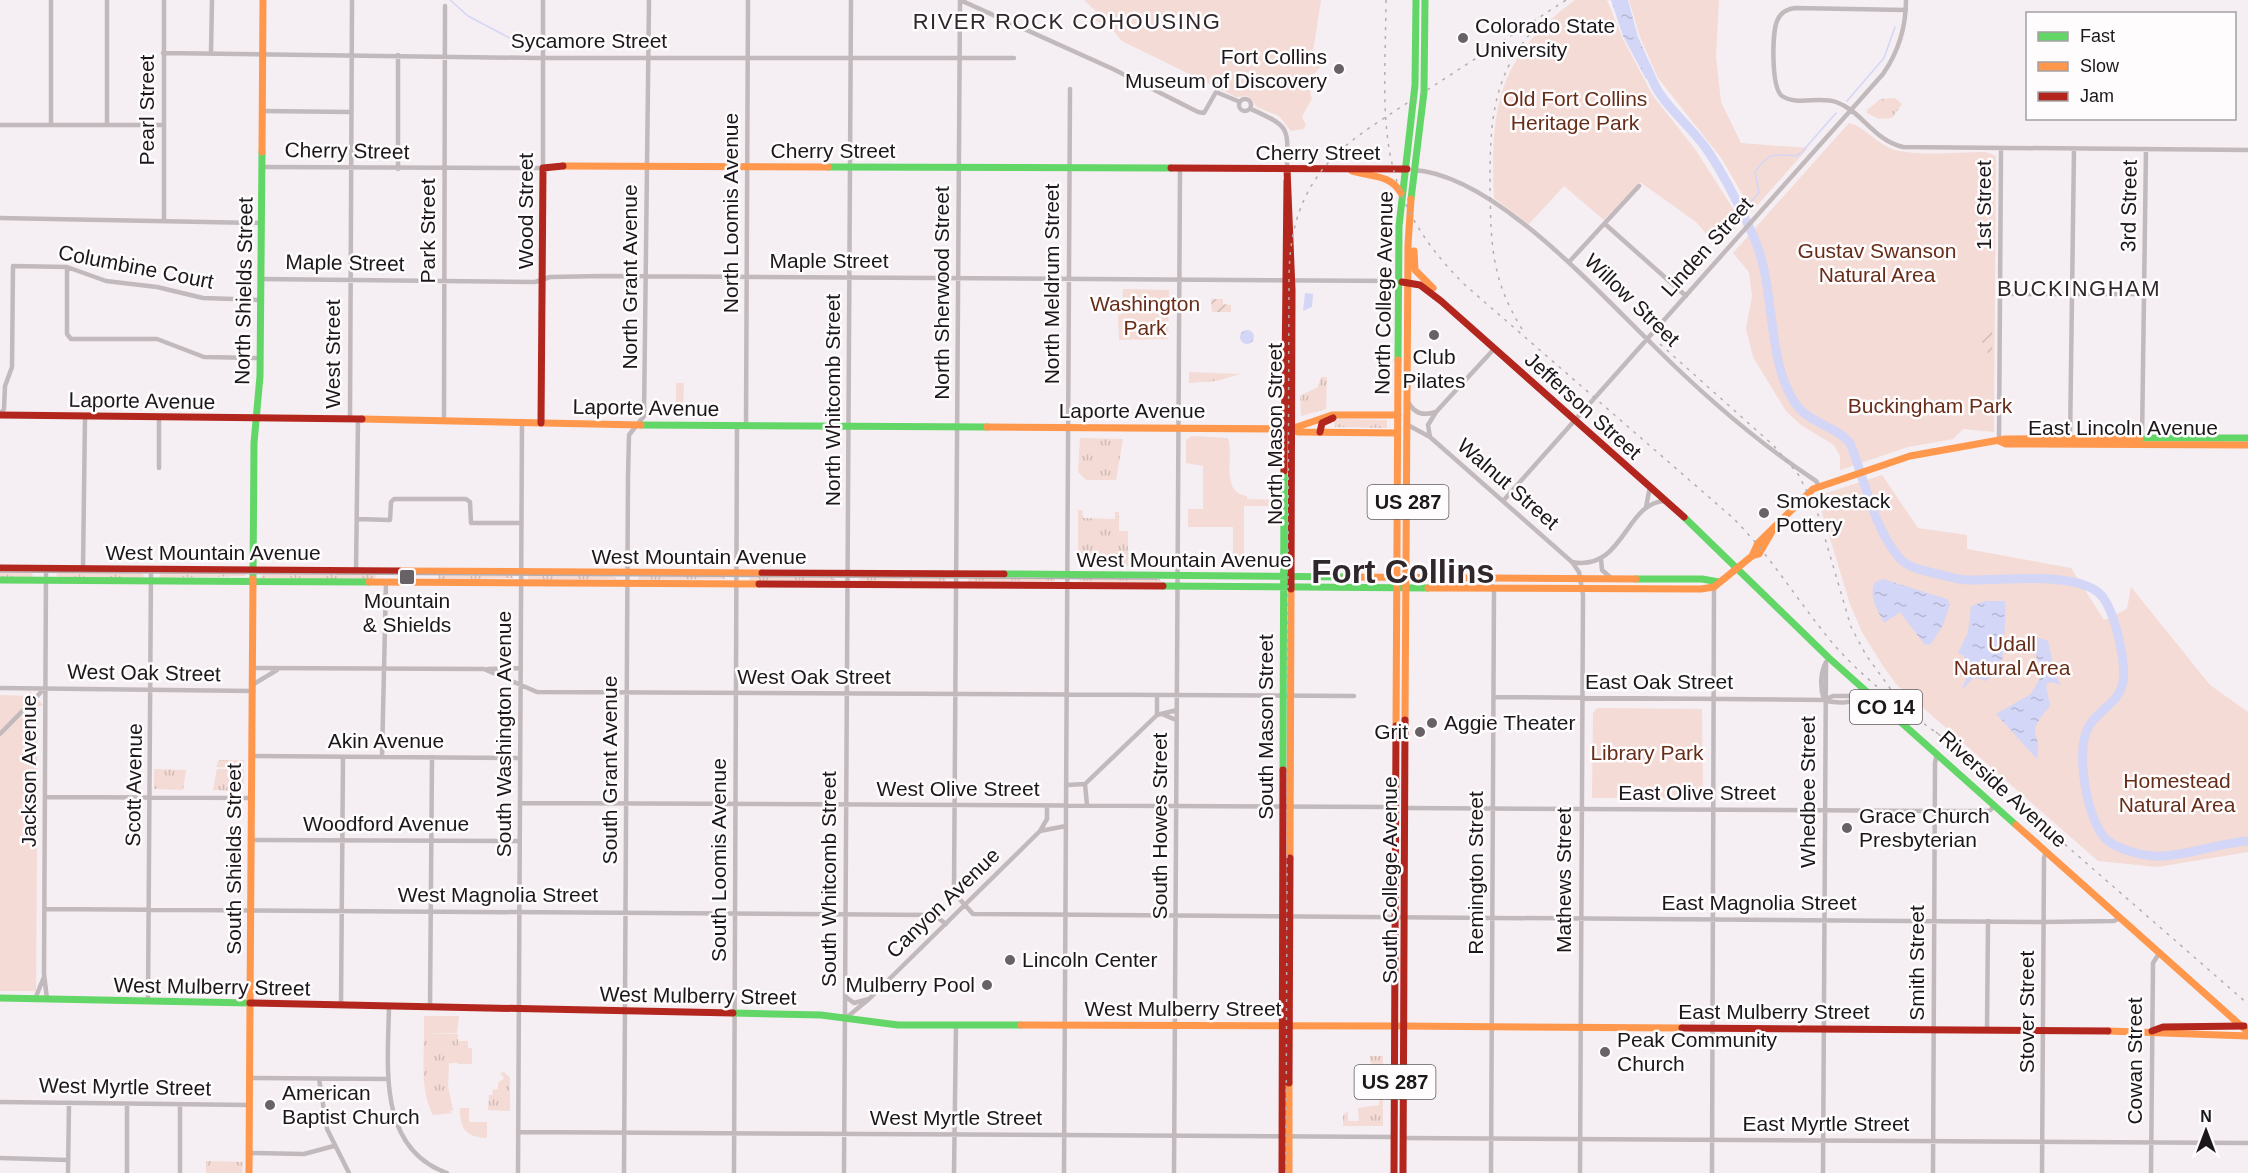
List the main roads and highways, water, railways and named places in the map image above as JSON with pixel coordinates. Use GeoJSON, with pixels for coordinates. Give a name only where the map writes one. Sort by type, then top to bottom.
{"type":"FeatureCollection","features":[{"type":"Feature","properties":{"kind":"main road","name":"North Shields Street"},"geometry":{"type":"LineString","coordinates":[[253,581],[256,418],[261,358],[263,0]]}},
{"type":"Feature","properties":{"kind":"main road","name":"North College Avenue"},"geometry":{"type":"LineString","coordinates":[[1397,587],[1398,281],[1401,193],[1415,85],[1416,0]]}},
{"type":"Feature","properties":{"kind":"main road","name":"North College Avenue"},"geometry":{"type":"LineString","coordinates":[[1408,587],[1409,230],[1413,170],[1424,92],[1425,0]]}},
{"type":"Feature","properties":{"kind":"main road","name":"Cherry Street"},"geometry":{"type":"LineString","coordinates":[[543,168],[647,166],[1180,170],[1404,169]]}},
{"type":"Feature","properties":{"kind":"main road","name":"Wood Street"},"geometry":{"type":"LineString","coordinates":[[541,423],[543,168]]}},
{"type":"Feature","properties":{"kind":"main road"},"geometry":{"type":"LineString","coordinates":[[1347,169],[1362,175],[1388,177],[1401,193]]}},
{"type":"Feature","properties":{"kind":"main road","name":"Willow Street"},"geometry":{"type":"LineString","coordinates":[[1404,169],[1413,170]]}},
{"type":"Feature","properties":{"kind":"main road","name":"North Mason Street"},"geometry":{"type":"LineString","coordinates":[[1287,170],[1292,220],[1288,281],[1287,587]]}},
{"type":"Feature","properties":{"kind":"main road","name":"CO 14"},"geometry":{"type":"LineString","coordinates":[[1409,230],[1415,270],[1437,292],[1441,301]]}},
{"type":"Feature","properties":{"kind":"main road","name":"Jefferson Street"},"geometry":{"type":"LineString","coordinates":[[1398,281],[1420,285],[1441,301],[1650,487],[1738,569]]}},
{"type":"Feature","properties":{"kind":"main road","name":"Laporte Avenue"},"geometry":{"type":"LineString","coordinates":[[0,415],[522,421],[637,425],[1288,429],[1298,432],[1397,433]]}},
{"type":"Feature","properties":{"kind":"main road"},"geometry":{"type":"LineString","coordinates":[[1320,432],[1320,427],[1327,420],[1357,415]]}},
{"type":"Feature","properties":{"kind":"main road","name":"Laporte Avenue"},"geometry":{"type":"LineString","coordinates":[[1288,429],[1325,416],[1398,415]]}},
{"type":"Feature","properties":{"kind":"main road","name":"East Lincoln Avenue"},"geometry":{"type":"LineString","coordinates":[[2142,442],[2248,438]]}},
{"type":"Feature","properties":{"kind":"main road","name":"East Lincoln Avenue"},"geometry":{"type":"LineString","coordinates":[[1717,584],[1762,549],[1773,530],[1803,496],[1819,486],[1887,463],[1947,448],[1999,441],[2006,444],[2142,442],[2248,445]]}},
{"type":"Feature","properties":{"kind":"main road","name":"West Mountain Avenue"},"geometry":{"type":"LineString","coordinates":[[0,568],[1708,579],[1717,584]]}},
{"type":"Feature","properties":{"kind":"main road","name":"Riverside Avenue"},"geometry":{"type":"LineString","coordinates":[[1738,569],[1828,660],[1874,696],[2246,1028]]}},
{"type":"Feature","properties":{"kind":"main road","name":"West Mountain Avenue"},"geometry":{"type":"LineString","coordinates":[[0,580],[1701,589],[1717,584]]}},
{"type":"Feature","properties":{"kind":"main road","name":"South Shields Street"},"geometry":{"type":"LineString","coordinates":[[249,1173],[253,581]]}},
{"type":"Feature","properties":{"kind":"main road","name":"South Mason Street"},"geometry":{"type":"LineString","coordinates":[[1287,587],[1286,1137],[1289,1173]]}},
{"type":"Feature","properties":{"kind":"main road","name":"South College Avenue"},"geometry":{"type":"LineString","coordinates":[[1394,1173],[1397,587]]}},
{"type":"Feature","properties":{"kind":"main road","name":"South College Avenue"},"geometry":{"type":"LineString","coordinates":[[1402,1173],[1406,1026],[1408,587]]}},
{"type":"Feature","properties":{"kind":"main road","name":"West Mulberry Street"},"geometry":{"type":"LineString","coordinates":[[0,998],[821,1015],[866,1022],[956,1025],[1395,1026]]}},
{"type":"Feature","properties":{"kind":"main road","name":"East Mulberry Street"},"geometry":{"type":"LineString","coordinates":[[1395,1026],[2152,1031],[2163,1034],[2248,1036]]}},
{"type":"Feature","properties":{"kind":"main road","name":"East Mulberry Street"},"geometry":{"type":"LineString","coordinates":[[2152,1031],[2163,1027],[2246,1028]]}},
{"type":"Feature","properties":{"kind":"main road"},"geometry":{"type":"LineString","coordinates":[[1395,1096],[1398,1126],[1404,1138]]}},
{"type":"Feature","properties":{"kind":"main road","name":"South Mason Street"},"geometry":{"type":"LineString","coordinates":[[1282,1173],[1286,1137]]}},
{"type":"Feature","properties":{"kind":"main road"},"geometry":{"type":"LineString","coordinates":[[1394,1137],[1399,1149],[1402,1173]]}},
{"type":"Feature","properties":{"kind":"water"},"geometry":{"type":"Polygon","coordinates":[[[1611,0],[1628,0],[1638,37],[1655,75],[1646,79],[1623,36],[1611,0]]]}},
{"type":"Feature","properties":{"kind":"water"},"geometry":{"type":"Polygon","coordinates":[[[1305,293],[1313,294],[1312,307],[1303,311],[1305,293]]]}},
{"type":"Feature","properties":{"kind":"water"},"geometry":{"type":"Polygon","coordinates":[[[1247,330],[1252,332],[1254,337],[1252,342],[1247,344],[1242,342],[1240,337],[1242,332],[1247,330]]]}},
{"type":"Feature","properties":{"kind":"water"},"geometry":{"type":"Polygon","coordinates":[[[1883,579],[1947,599],[1950,604],[1943,625],[1931,644],[1925,645],[1900,612],[1884,623],[1872,592],[1875,582],[1883,579]]]}},
{"type":"Feature","properties":{"kind":"water"},"geometry":{"type":"Polygon","coordinates":[[[1985,601],[2005,601],[2002,663],[1996,673],[1986,681],[1974,677],[1962,688],[1970,671],[1964,656],[1958,653],[1968,632],[1971,606],[1985,601]]]}},
{"type":"Feature","properties":{"kind":"water"},"geometry":{"type":"Polygon","coordinates":[[[2030,635],[2048,641],[2055,674],[2061,685],[2050,682],[2046,685],[2050,706],[2035,729],[2038,743],[2037,759],[1996,714],[2031,694],[2042,675],[2030,635]]]}},
{"type":"Feature","properties":{"kind":"waterway"},"geometry":{"type":"LineString","coordinates":[[450,0],[468,16],[527,47]]}},
{"type":"Feature","properties":{"kind":"waterway"},"geometry":{"type":"LineString","coordinates":[[1847,101],[1884,58],[1895,27]]}},
{"type":"Feature","properties":{"kind":"waterway"},"geometry":{"type":"LineString","coordinates":[[1646,66],[1660,94],[1712,157],[1751,231],[1765,274],[1775,342],[1785,384],[1801,410],[1837,432],[1850,443],[1881,529],[1900,559],[1918,569],[1964,580],[2038,578],[2075,582],[2090,587],[2106,602],[2118,637],[2123,662],[2123,682],[2117,696],[2092,722],[2084,738],[2085,786],[2100,831],[2112,844],[2134,852],[2157,856],[2184,854],[2248,841]]}},
{"type":"Feature","properties":{"kind":"waterway"},"geometry":{"type":"LineString","coordinates":[[1741,213],[1759,193],[1755,172],[1764,161],[1772,156],[1796,156],[1801,153],[1836,113]]}},
{"type":"Feature","properties":{"kind":"tram line"},"geometry":{"type":"LineString","coordinates":[[0,572],[1157,579]]}},
{"type":"Feature","properties":{"kind":"railway"},"geometry":{"type":"LineString","coordinates":[[1386,0],[1385,82],[1390,153],[1398,186],[1413,218],[1435,251],[1465,285],[1733,518],[1759,547],[1842,654],[1882,691],[1941,736]]}},
{"type":"Feature","properties":{"kind":"railway"},"geometry":{"type":"LineString","coordinates":[[1286,1173],[1289,281],[1290,253],[1298,214],[1309,189],[1325,166],[1356,138],[1566,0]]}},
{"type":"Feature","properties":{"kind":"railway"},"geometry":{"type":"LineString","coordinates":[[1522,329],[1504,294],[1492,244],[1491,141],[1497,99],[1503,79],[1524,41],[1541,22]]}},
{"type":"Feature","properties":{"kind":"railway"},"geometry":{"type":"LineString","coordinates":[[1660,344],[1773,445],[1798,474],[1817,511],[1851,627],[1866,655],[1892,691]]}},
{"type":"Feature","properties":{"kind":"railway"},"geometry":{"type":"LineString","coordinates":[[1936,732],[2248,1004]]}},
{"type":"Feature","properties":{"kind":"place","name":"Colorado State University"},"geometry":{"type":"Point","coordinates":[1463,38]}},
{"type":"Feature","properties":{"kind":"place","name":"Fort Collins Museum of Discovery"},"geometry":{"type":"Point","coordinates":[1339,69]}},
{"type":"Feature","properties":{"kind":"place","name":"Club Pilates"},"geometry":{"type":"Point","coordinates":[1434,335]}},
{"type":"Feature","properties":{"kind":"place","name":"Smokestack Pottery"},"geometry":{"type":"Point","coordinates":[1764,513]}},
{"type":"Feature","properties":{"kind":"place","name":"Mountain & Shields"},"geometry":{"type":"Point","coordinates":[407,577]}},
{"type":"Feature","properties":{"kind":"place","name":"Aggie Theater"},"geometry":{"type":"Point","coordinates":[1432,723]}},
{"type":"Feature","properties":{"kind":"place","name":"Grit"},"geometry":{"type":"Point","coordinates":[1420,732]}},
{"type":"Feature","properties":{"kind":"place","name":"Grace Church Presbyterian"},"geometry":{"type":"Point","coordinates":[1847,828]}},
{"type":"Feature","properties":{"kind":"place","name":"Lincoln Center"},"geometry":{"type":"Point","coordinates":[1010,960]}},
{"type":"Feature","properties":{"kind":"place","name":"Mulberry Pool"},"geometry":{"type":"Point","coordinates":[987,985]}},
{"type":"Feature","properties":{"kind":"place","name":"Peak Community Church"},"geometry":{"type":"Point","coordinates":[1605,1052]}},
{"type":"Feature","properties":{"kind":"place","name":"American Baptist Church"},"geometry":{"type":"Point","coordinates":[270,1105]}},
{"type":"Feature","properties":{"kind":"district","name":"RIVER ROCK COHOUSING"},"geometry":{"type":"Point","coordinates":[1067,21]}},
{"type":"Feature","properties":{"kind":"district","name":"BUCKINGHAM"},"geometry":{"type":"Point","coordinates":[2079,288]}},
{"type":"Feature","properties":{"kind":"district","name":"Fort Collins"},"geometry":{"type":"Point","coordinates":[1403,571]}},
{"type":"Feature","properties":{"kind":"park label","name":"Old Fort Collins Heritage Park"},"geometry":{"type":"Point","coordinates":[1575,111]}},
{"type":"Feature","properties":{"kind":"park label","name":"Gustav Swanson Natural Area"},"geometry":{"type":"Point","coordinates":[1877,263]}},
{"type":"Feature","properties":{"kind":"park label","name":"Washington Park"},"geometry":{"type":"Point","coordinates":[1145,316]}},
{"type":"Feature","properties":{"kind":"park label","name":"Buckingham Park"},"geometry":{"type":"Point","coordinates":[1930,406]}},
{"type":"Feature","properties":{"kind":"park label","name":"Udall Natural Area"},"geometry":{"type":"Point","coordinates":[2012,656]}},
{"type":"Feature","properties":{"kind":"park label","name":"Library Park"},"geometry":{"type":"Point","coordinates":[1647,753]}},
{"type":"Feature","properties":{"kind":"park label","name":"Homestead Natural Area"},"geometry":{"type":"Point","coordinates":[2177,793]}}]}
